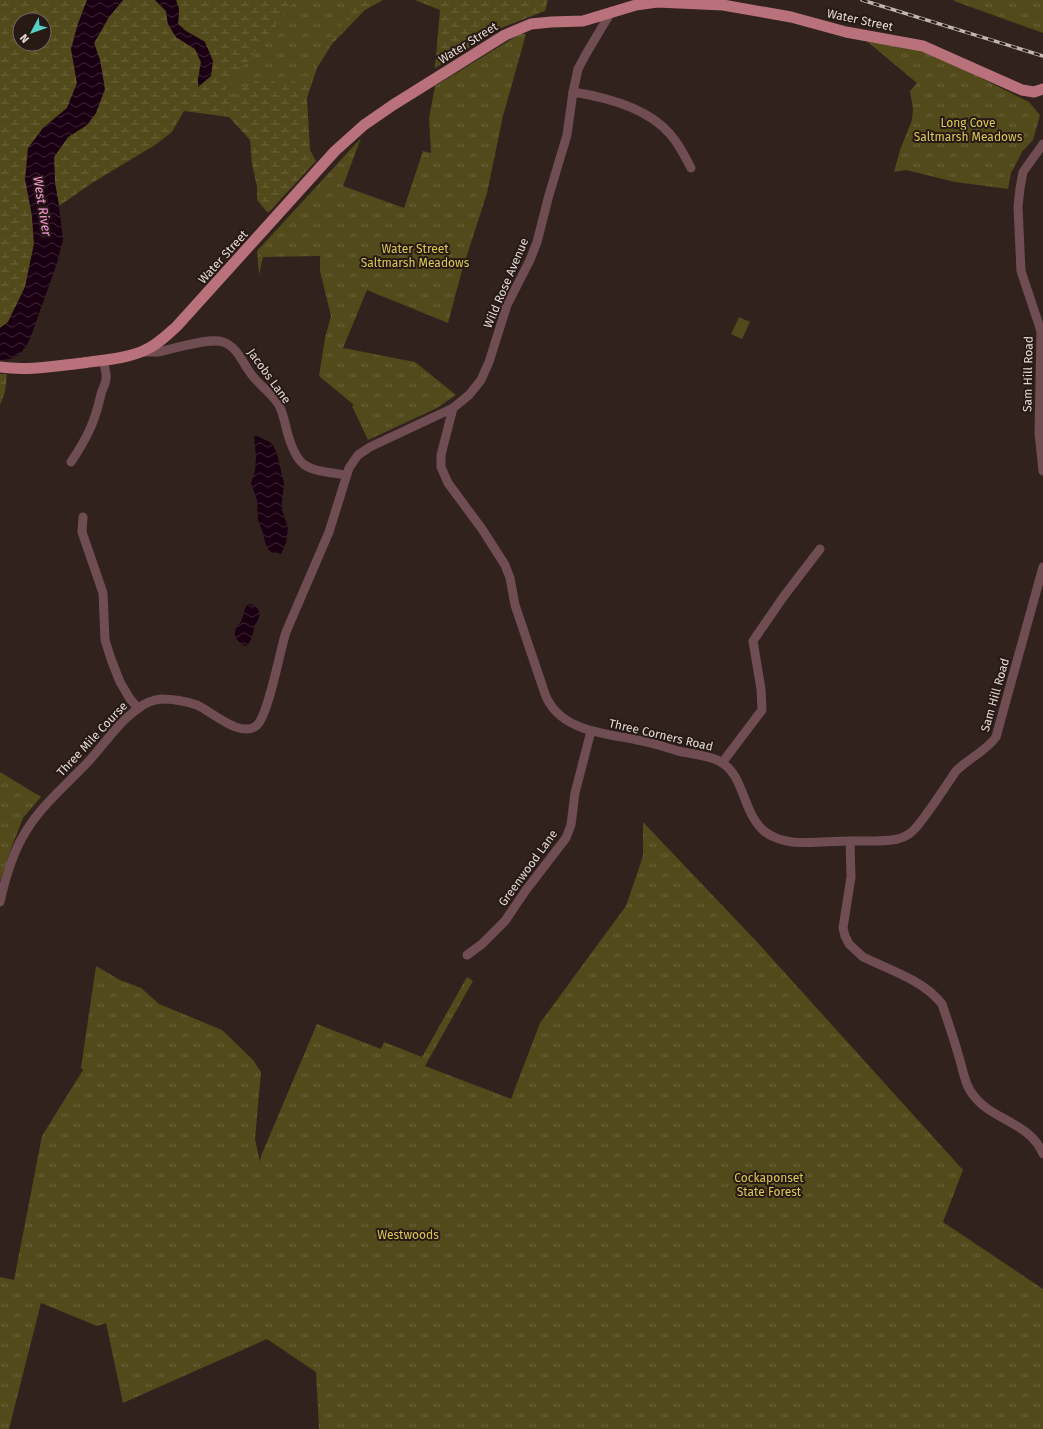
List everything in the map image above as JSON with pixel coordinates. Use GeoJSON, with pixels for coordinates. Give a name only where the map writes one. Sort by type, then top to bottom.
{"type":"FeatureCollection","features":[{"type":"Feature","properties":{"kind":"main road","name":"Water Street"},"geometry":{"type":"LineString","coordinates":[[0,367],[15,369],[44,368],[103,360],[142,352],[162,339],[177,326],[335,151],[364,125],[392,105],[505,35],[531,24],[583,21],[636,5],[658,1],[723,5],[791,17],[846,32],[919,46],[952,58],[1022,90],[1029,92],[1042,92]]}},
{"type":"Feature","properties":{"kind":"street","name":"Wild Rose Avenue"},"geometry":{"type":"LineString","coordinates":[[346,475],[354,459],[363,451],[453,408],[469,395],[484,374],[507,305],[533,253],[548,195],[567,135],[576,75],[582,61],[611,12]]}},
{"type":"Feature","properties":{"kind":"street"},"geometry":{"type":"LineString","coordinates":[[573,92],[609,100],[648,116],[669,132],[691,168]]}},
{"type":"Feature","properties":{"kind":"street","name":"Sam Hill Road"},"geometry":{"type":"LineString","coordinates":[[1043,144],[1023,172],[1018,207],[1021,271],[1041,332],[1041,443],[1043,471]]}},
{"type":"Feature","properties":{"kind":"street","name":"Jacobs Lane"},"geometry":{"type":"LineString","coordinates":[[142,352],[156,352],[210,341],[222,341],[227,344],[236,351],[251,375],[277,402],[293,452],[298,461],[303,465],[317,470],[346,475]]}},
{"type":"Feature","properties":{"kind":"street"},"geometry":{"type":"LineString","coordinates":[[72,462],[85,442],[97,412],[106,379],[103,360]]}},
{"type":"Feature","properties":{"kind":"street","name":"Three Corners Road"},"geometry":{"type":"LineString","coordinates":[[453,408],[441,455],[440,462],[442,472],[448,483],[482,529],[505,565],[510,578],[516,605],[548,702],[552,709],[572,724],[591,731],[642,741],[722,762],[738,781],[750,812],[765,832],[782,840],[792,842],[850,841]]}},
{"type":"Feature","properties":{"kind":"street","name":"Three Mile Course"},"geometry":{"type":"LineString","coordinates":[[0,902],[10,869],[20,844],[37,814],[138,708],[153,700],[178,700],[197,705],[231,725],[243,730],[251,729],[259,724],[267,707],[286,632],[329,532],[346,475]]}},
{"type":"Feature","properties":{"kind":"street"},"geometry":{"type":"LineString","coordinates":[[83,517],[82,532],[103,593],[105,640],[120,682],[130,700],[138,708]]}},
{"type":"Feature","properties":{"kind":"street"},"geometry":{"type":"LineString","coordinates":[[722,762],[762,710],[761,689],[753,641],[784,596],[820,549]]}},
{"type":"Feature","properties":{"kind":"street","name":"Sam Hill Road"},"geometry":{"type":"LineString","coordinates":[[850,841],[899,839],[910,834],[918,826],[956,771],[993,741],[998,732],[1043,567]]}},
{"type":"Feature","properties":{"kind":"street","name":"Greenwood Lane"},"geometry":{"type":"LineString","coordinates":[[466,955],[482,944],[505,921],[532,882],[566,838],[571,825],[575,793],[591,731]]}},
{"type":"Feature","properties":{"kind":"street"},"geometry":{"type":"LineString","coordinates":[[850,841],[851,877],[843,928],[847,940],[863,957],[919,983],[935,995],[942,1004],[963,1073],[973,1096],[982,1105],[1021,1128],[1032,1138],[1042,1151]]}},
{"type":"Feature","properties":{"kind":"green space"},"geometry":{"type":"Polygon","coordinates":[[[0,0],[87,0],[71,49],[77,83],[67,108],[43,128],[32,216],[34,244],[25,287],[8,322],[0,328],[0,0]]]}},
{"type":"Feature","properties":{"kind":"green space"},"geometry":{"type":"Polygon","coordinates":[[[123,0],[155,0],[166,11],[168,24],[176,37],[195,49],[201,62],[198,79],[205,42],[186,31],[178,24],[179,9],[176,0],[383,0],[365,10],[332,44],[317,68],[307,98],[310,150],[316,161],[268,213],[257,200],[257,187],[252,164],[250,140],[229,117],[184,111],[172,132],[155,145],[92,183],[59,206],[55,183],[54,157],[68,137],[87,125],[100,61],[94,43],[109,17],[123,0]]]}},
{"type":"Feature","properties":{"kind":"green space"},"geometry":{"type":"Polygon","coordinates":[[[295,0],[366,0],[362,5],[353,9],[318,60],[310,78],[305,75],[301,77],[298,83],[288,79],[284,80],[282,91],[278,92],[275,82],[265,78],[256,80],[250,87],[241,88],[236,92],[235,99],[230,101],[222,96],[227,87],[295,0]]]}},
{"type":"Feature","properties":{"kind":"green space"},"geometry":{"type":"Polygon","coordinates":[[[415,0],[548,0],[545,11],[501,28],[435,68],[440,10],[415,0]]]}},
{"type":"Feature","properties":{"kind":"green space"},"geometry":{"type":"Polygon","coordinates":[[[1043,0],[1043,33],[954,1],[1043,0]]]}},
{"type":"Feature","properties":{"kind":"green space","name":"Water Street Saltmarsh Meadows"},"geometry":{"type":"Polygon","coordinates":[[[520,34],[526,34],[503,116],[487,193],[461,274],[448,323],[367,290],[343,348],[415,362],[456,395],[437,408],[368,440],[352,406],[354,405],[319,376],[325,338],[331,316],[320,271],[320,256],[263,257],[259,275],[257,251],[361,138],[343,186],[404,208],[423,151],[431,153],[429,119],[435,86],[520,34]]]}},
{"type":"Feature","properties":{"kind":"green space","name":"Long Cove Saltmarsh Meadows"},"geometry":{"type":"Polygon","coordinates":[[[863,38],[927,51],[1029,102],[1040,115],[1033,140],[1022,152],[1011,173],[1008,189],[955,182],[906,170],[894,172],[900,150],[912,120],[913,109],[910,91],[917,83],[863,38]]]}},
{"type":"Feature","properties":{"kind":"green space"},"geometry":{"type":"Polygon","coordinates":[[[739,317],[750,322],[742,339],[731,334],[739,317]]]}},
{"type":"Feature","properties":{"kind":"green space"},"geometry":{"type":"Polygon","coordinates":[[[0,374],[7,374],[5,392],[0,405],[0,374]]]}},
{"type":"Feature","properties":{"kind":"green space"},"geometry":{"type":"Polygon","coordinates":[[[0,772],[41,797],[23,818],[0,881],[0,772]]]}},
{"type":"Feature","properties":{"kind":"green space"},"geometry":{"type":"Polygon","coordinates":[[[643,822],[757,942],[963,1170],[943,1222],[1043,1289],[1043,1429],[319,1429],[316,1372],[267,1339],[123,1403],[106,1323],[97,1326],[41,1303],[9,1429],[0,1429],[0,1277],[14,1280],[42,1136],[83,1070],[81,1068],[96,966],[120,980],[141,988],[159,1004],[222,1030],[253,1060],[261,1072],[255,1139],[260,1162],[261,1156],[317,1024],[381,1049],[384,1042],[422,1057],[467,977],[473,981],[425,1066],[511,1099],[540,1023],[626,906],[643,856],[643,822]]]}},
{"type":"Feature","properties":{"kind":"water","name":"West River"},"geometry":{"type":"Polygon","coordinates":[[[87,0],[123,0],[109,17],[94,43],[100,60],[105,89],[96,113],[87,125],[68,137],[54,157],[55,183],[63,240],[57,263],[30,339],[18,355],[0,360],[0,328],[8,322],[25,287],[34,244],[32,216],[25,179],[28,148],[43,128],[67,108],[77,83],[71,49],[87,0]]]}},
{"type":"Feature","properties":{"kind":"water"},"geometry":{"type":"Polygon","coordinates":[[[155,0],[176,0],[179,9],[178,24],[186,31],[205,42],[213,61],[211,76],[198,87],[201,62],[195,49],[176,37],[168,24],[166,11],[155,0]]]}},
{"type":"Feature","properties":{"kind":"water"},"geometry":{"type":"Polygon","coordinates":[[[254,436],[270,442],[274,447],[284,483],[282,510],[288,528],[286,543],[281,554],[271,552],[269,550],[265,543],[258,520],[257,500],[251,483],[255,471],[256,457],[254,436]]]}},
{"type":"Feature","properties":{"kind":"water"},"geometry":{"type":"Polygon","coordinates":[[[248,604],[257,608],[259,612],[259,619],[255,625],[251,639],[246,646],[238,641],[235,636],[235,630],[242,620],[248,604]]]}},
{"type":"Feature","properties":{"kind":"railway"},"geometry":{"type":"LineString","coordinates":[[862,0],[1043,56]]}},
{"type":"Feature","properties":{"kind":"park label","name":"Cockaponset State Forest"},"geometry":{"type":"Point","coordinates":[769,1185]}},
{"type":"Feature","properties":{"kind":"park label","name":"Westwoods"},"geometry":{"type":"Point","coordinates":[408,1235]}}]}
